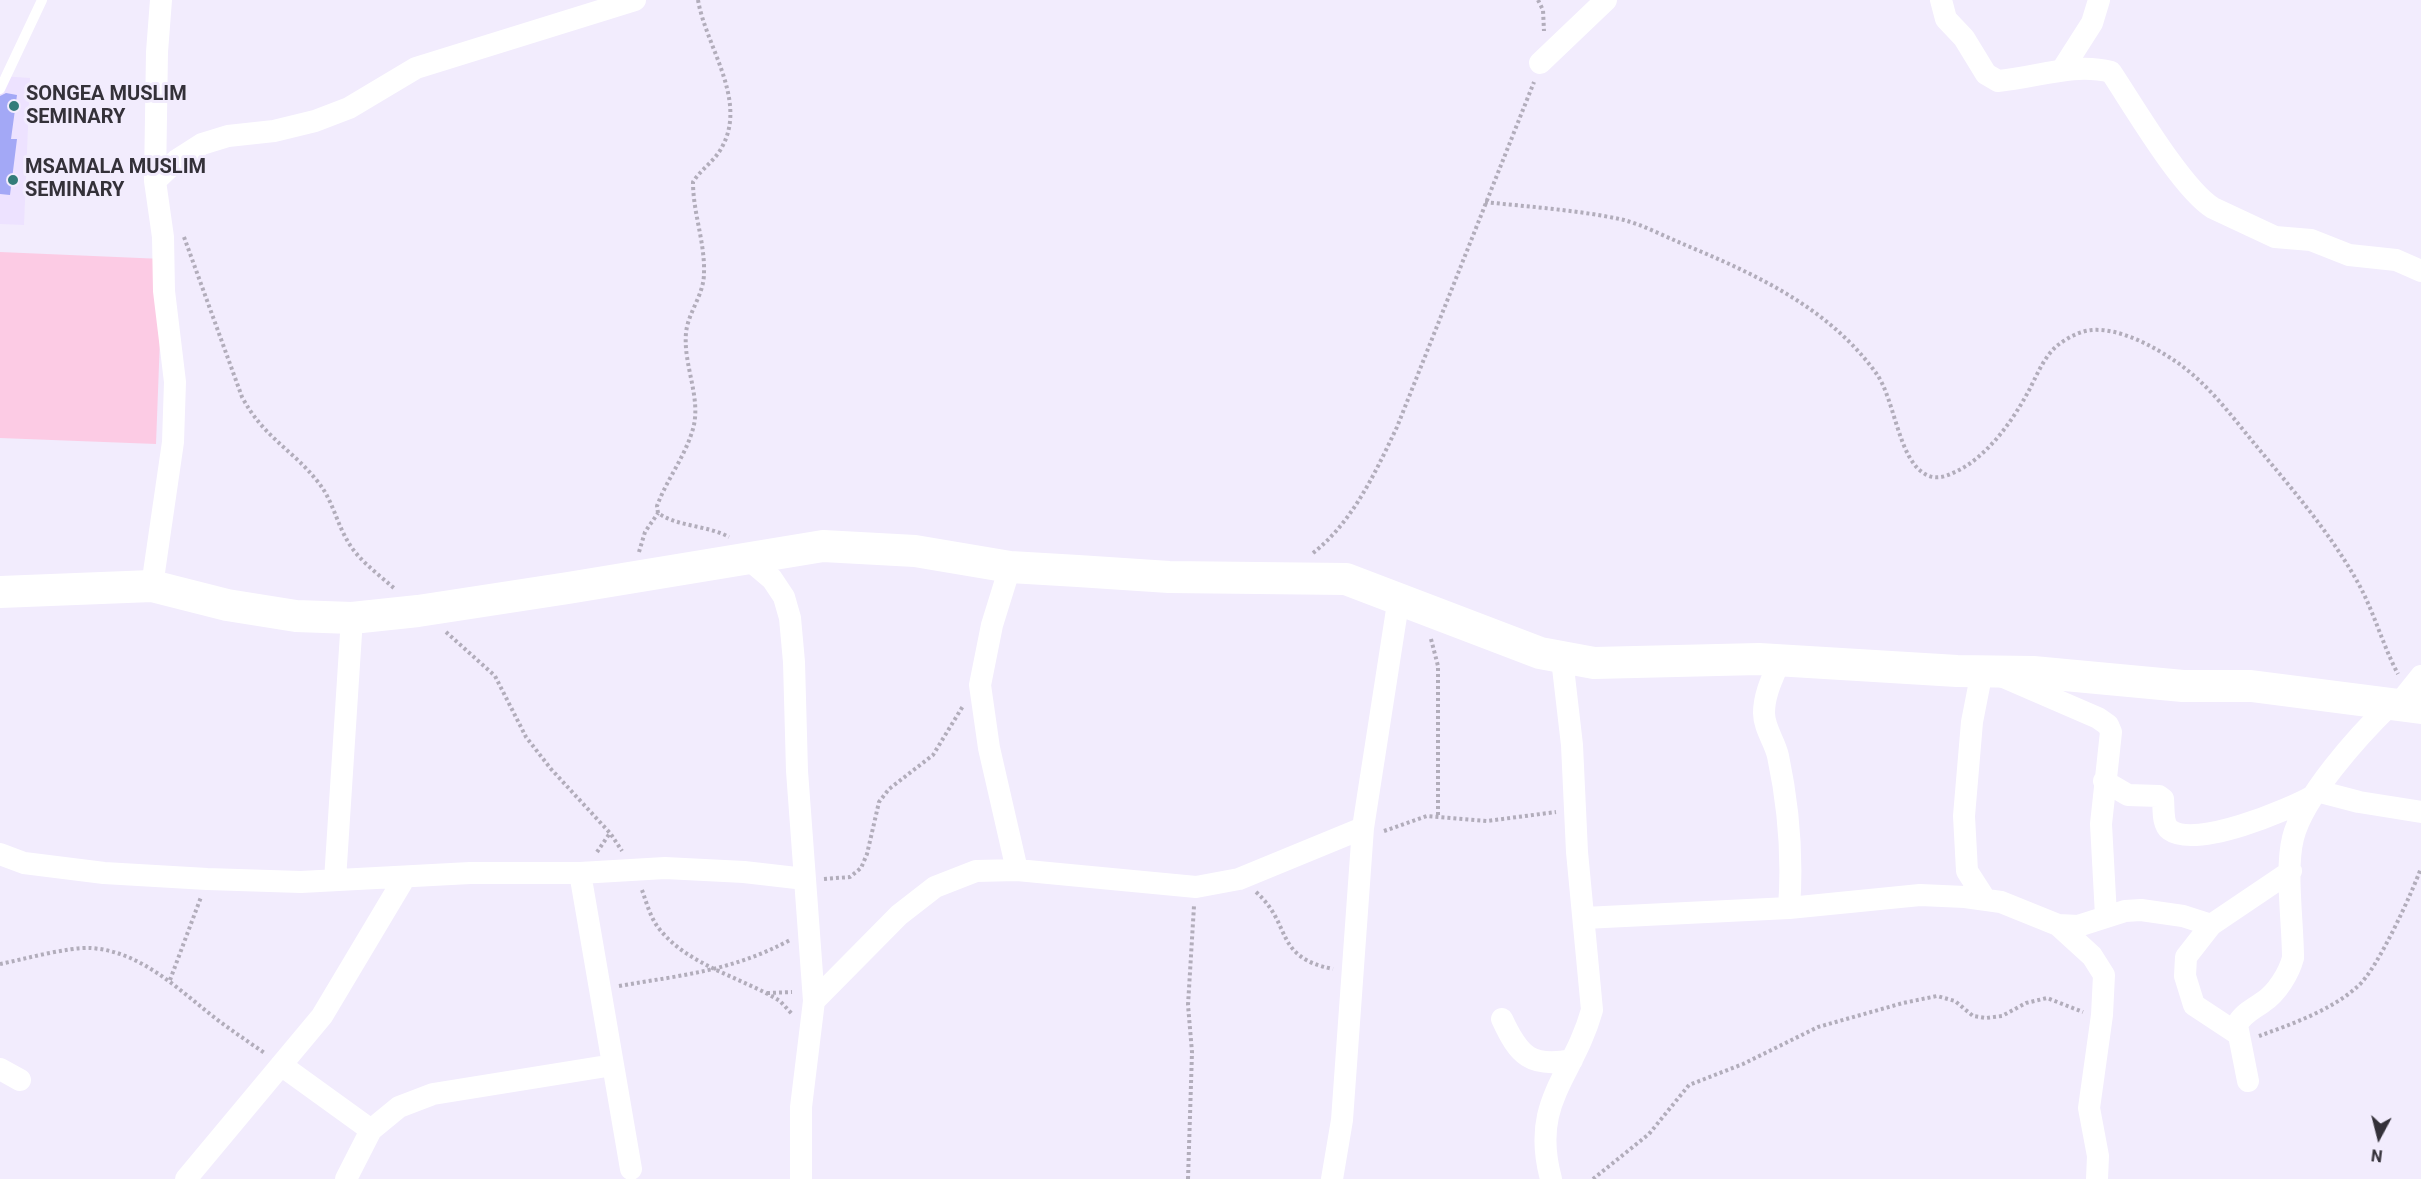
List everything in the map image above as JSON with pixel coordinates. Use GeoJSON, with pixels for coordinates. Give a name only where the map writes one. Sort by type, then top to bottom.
{"type":"FeatureCollection","features":[{"type":"Feature","properties":{"kind":"street"},"geometry":{"type":"LineString","coordinates":[[152,586],[173,442],[175,382],[164,291],[163,237],[155,181],[157,52],[161,0]]}},
{"type":"Feature","properties":{"kind":"street"},"geometry":{"type":"LineString","coordinates":[[155,181],[177,160],[202,144],[228,136],[274,132],[315,121],[349,108],[416,68],[635,0]]}},
{"type":"Feature","properties":{"kind":"street"},"geometry":{"type":"LineString","coordinates":[[1540,63],[1606,0]]}},
{"type":"Feature","properties":{"kind":"street"},"geometry":{"type":"LineString","coordinates":[[1941,0],[1946,19],[1964,38],[1986,74],[1998,81],[2062,70],[2100,69],[2111,72],[2173,165],[2205,203],[2213,208],[2275,237],[2311,240],[2349,255],[2396,260],[2421,271]]}},
{"type":"Feature","properties":{"kind":"street"},"geometry":{"type":"LineString","coordinates":[[2062,70],[2092,23],[2099,0]]}},
{"type":"Feature","properties":{"kind":"street"},"geometry":{"type":"LineString","coordinates":[[0,592],[152,586],[227,605],[296,616],[352,618],[418,611],[823,546],[915,551],[1010,567],[1169,577],[1346,579],[1540,653],[1562,658],[1625,664],[1704,659],[1780,660],[2033,672],[2183,686],[2251,686],[2407,697]]}},
{"type":"Feature","properties":{"kind":"street"},"geometry":{"type":"LineString","coordinates":[[746,557],[772,579],[784,597],[790,618],[794,662],[797,771],[814,996],[801,1107],[801,1179]]}},
{"type":"Feature","properties":{"kind":"street"},"geometry":{"type":"LineString","coordinates":[[1010,567],[992,625],[980,685],[989,748],[1017,870]]}},
{"type":"Feature","properties":{"kind":"street"},"geometry":{"type":"LineString","coordinates":[[1332,1179],[1342,1120],[1362,834],[1409,602]]}},
{"type":"Feature","properties":{"kind":"street"},"geometry":{"type":"LineString","coordinates":[[335,880],[352,618]]}},
{"type":"Feature","properties":{"kind":"street"},"geometry":{"type":"LineString","coordinates":[[1551,1179],[1545,1148],[1545,1126],[1549,1107],[1587,1031],[1592,1010],[1574,810],[1572,745],[1562,658]]}},
{"type":"Feature","properties":{"kind":"street"},"geometry":{"type":"LineString","coordinates":[[1780,660],[1768,689],[1764,712],[1766,724],[1778,753],[1792,840],[1789,908]]}},
{"type":"Feature","properties":{"kind":"street"},"geometry":{"type":"LineString","coordinates":[[1987,671],[2069,704],[2108,725],[2111,742],[2100,824],[2106,916]]}},
{"type":"Feature","properties":{"kind":"street"},"geometry":{"type":"LineString","coordinates":[[1985,899],[1967,871],[1964,816],[1972,722],[1987,671]]}},
{"type":"Feature","properties":{"kind":"street"},"geometry":{"type":"LineString","coordinates":[[2248,1081],[2237,1024],[2241,1018],[2273,995],[2291,967],[2293,958],[2292,840],[2297,824],[2316,793],[2362,734],[2407,697]]}},
{"type":"Feature","properties":{"kind":"street"},"geometry":{"type":"LineString","coordinates":[[2104,781],[2128,795],[2159,796],[2163,799],[2164,819],[2170,830],[2194,835],[2214,833],[2281,812],[2316,793],[2421,812]]}},
{"type":"Feature","properties":{"kind":"street"},"geometry":{"type":"LineString","coordinates":[[814,996],[899,915],[935,887],[976,871],[1017,870],[1196,887],[1239,879],[1362,834]]}},
{"type":"Feature","properties":{"kind":"street"},"geometry":{"type":"LineString","coordinates":[[0,854],[24,863],[93,872],[207,879],[335,880],[470,873],[580,873],[665,868],[744,872],[805,879]]}},
{"type":"Feature","properties":{"kind":"street"},"geometry":{"type":"LineString","coordinates":[[2239,1038],[2194,1005],[2185,976],[2186,957],[2211,926],[2291,871]]}},
{"type":"Feature","properties":{"kind":"street"},"geometry":{"type":"LineString","coordinates":[[580,873],[631,1169]]}},
{"type":"Feature","properties":{"kind":"street"},"geometry":{"type":"LineString","coordinates":[[186,1179],[322,1016],[405,877]]}},
{"type":"Feature","properties":{"kind":"street"},"geometry":{"type":"LineString","coordinates":[[1584,918],[1789,908],[1920,895],[2001,902],[2058,926],[2092,956],[2104,975],[2102,1015],[2089,1108],[2098,1156],[2097,1179]]}},
{"type":"Feature","properties":{"kind":"street"},"geometry":{"type":"LineString","coordinates":[[2058,926],[2078,926],[2125,911],[2140,910],[2183,916],[2211,926]]}},
{"type":"Feature","properties":{"kind":"street"},"geometry":{"type":"LineString","coordinates":[[1502,1019],[1528,1058],[1549,1064],[1572,1060]]}},
{"type":"Feature","properties":{"kind":"street"},"geometry":{"type":"LineString","coordinates":[[281,1065],[371,1130]]}},
{"type":"Feature","properties":{"kind":"street"},"geometry":{"type":"LineString","coordinates":[[346,1179],[371,1130],[399,1107],[433,1094],[613,1065]]}},
{"type":"Feature","properties":{"kind":"street"},"geometry":{"type":"LineString","coordinates":[[0,1069],[20,1080]]}},
{"type":"Feature","properties":{"kind":"lane"},"geometry":{"type":"LineString","coordinates":[[0,88],[42,0]]}},
{"type":"Feature","properties":{"kind":"path"},"geometry":{"type":"LineString","coordinates":[[638,576],[641,542],[658,513],[660,499],[692,433],[696,416],[687,364],[686,333],[702,289],[704,274],[701,224],[693,182],[723,146],[729,129],[728,92],[711,46],[698,0]]}},
{"type":"Feature","properties":{"kind":"path"},"geometry":{"type":"LineString","coordinates":[[1307,556],[1337,530],[1374,474],[1418,378],[1540,63],[1544,36],[1543,10],[1538,0]]}},
{"type":"Feature","properties":{"kind":"path"},"geometry":{"type":"LineString","coordinates":[[1485,202],[1626,220],[1731,265],[1793,295],[1852,343],[1879,376],[1893,407],[1912,463],[1923,474],[1934,478],[1946,477],[1963,469],[1982,454],[2013,416],[2056,346],[2077,334],[2093,330],[2112,332],[2158,351],[2175,361],[2215,396],[2310,512],[2357,581],[2407,697]]}},
{"type":"Feature","properties":{"kind":"path"},"geometry":{"type":"LineString","coordinates":[[180,227],[252,416],[267,435],[305,466],[320,484],[347,542],[360,558],[418,611],[457,641],[495,676],[526,737],[551,769],[610,833],[635,870],[650,912],[661,932],[685,951],[780,1001],[793,1016],[809,1044]]}},
{"type":"Feature","properties":{"kind":"path"},"geometry":{"type":"LineString","coordinates":[[658,513],[664,517],[721,532],[734,540],[746,557]]}},
{"type":"Feature","properties":{"kind":"path"},"geometry":{"type":"LineString","coordinates":[[1409,602],[1436,650],[1438,666],[1438,816]]}},
{"type":"Feature","properties":{"kind":"path"},"geometry":{"type":"LineString","coordinates":[[805,879],[850,877],[861,868],[867,854],[879,802],[889,789],[933,754],[961,708],[980,685]]}},
{"type":"Feature","properties":{"kind":"path"},"geometry":{"type":"LineString","coordinates":[[1362,834],[1426,816],[1463,821],[1487,821],[1574,810]]}},
{"type":"Feature","properties":{"kind":"path"},"geometry":{"type":"LineString","coordinates":[[2239,1038],[2324,1007],[2361,985],[2398,921],[2421,868]]}},
{"type":"Feature","properties":{"kind":"path"},"geometry":{"type":"LineString","coordinates":[[170,980],[207,879]]}},
{"type":"Feature","properties":{"kind":"path"},"geometry":{"type":"LineString","coordinates":[[1239,879],[1268,903],[1294,954],[1309,962],[1354,973]]}},
{"type":"Feature","properties":{"kind":"path"},"geometry":{"type":"LineString","coordinates":[[1188,1179],[1191,1052],[1188,1005],[1196,887]]}},
{"type":"Feature","properties":{"kind":"path"},"geometry":{"type":"LineString","coordinates":[[601,990],[718,970],[770,951],[809,930]]}},
{"type":"Feature","properties":{"kind":"path"},"geometry":{"type":"LineString","coordinates":[[0,964],[89,948],[114,952],[147,966],[170,980],[200,1006],[281,1065]]}},
{"type":"Feature","properties":{"kind":"path"},"geometry":{"type":"LineString","coordinates":[[766,993],[814,996]]}},
{"type":"Feature","properties":{"kind":"path"},"geometry":{"type":"LineString","coordinates":[[1593,1179],[1649,1134],[1689,1085],[1733,1068],[1818,1027],[1937,996],[1954,1001],[1973,1016],[1986,1018],[2002,1016],[2026,1003],[2047,998],[2072,1010],[2102,1015]]}},
{"type":"Feature","properties":{"kind":"shaded area"},"geometry":{"type":"Polygon","coordinates":[[[0,76],[30,78],[24,225],[0,224],[0,76]]]}},
{"type":"Feature","properties":{"kind":"shaded area"},"geometry":{"type":"Polygon","coordinates":[[[0,252],[163,259],[156,444],[0,438],[0,252]]]}},
{"type":"Feature","properties":{"kind":"building"},"geometry":{"type":"Polygon","coordinates":[[[6,93],[17,95],[11,139],[17,139],[10,195],[0,194],[0,96],[6,93]]]}},
{"type":"Feature","properties":{"kind":"place","name":"SONGEA MUSLIM SEMINARY"},"geometry":{"type":"Point","coordinates":[14,106]}},
{"type":"Feature","properties":{"kind":"place","name":"MSAMALA MUSLIM SEMINARY"},"geometry":{"type":"Point","coordinates":[13,180]}}]}
